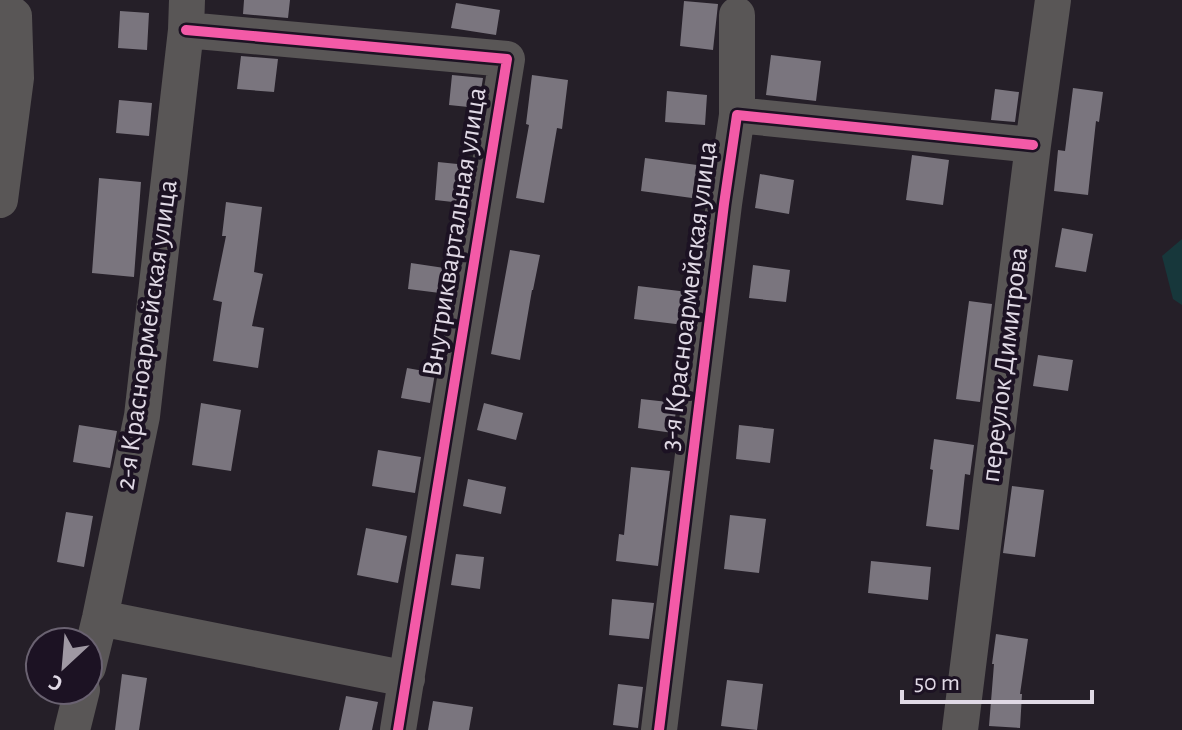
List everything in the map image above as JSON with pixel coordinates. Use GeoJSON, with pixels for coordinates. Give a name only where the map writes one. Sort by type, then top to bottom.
{"type":"FeatureCollection","features":[{"type":"Feature","properties":{"kind":"street","name":"переулок Димитрова"},"geometry":{"type":"LineString","coordinates":[[960,730],[1053,0]]}},
{"type":"Feature","properties":{"kind":"street"},"geometry":{"type":"LineString","coordinates":[[0,4],[14,16],[16,78],[0,200]]}},
{"type":"Feature","properties":{"kind":"street","name":"2-я Красноармейская улица"},"geometry":{"type":"LineString","coordinates":[[98,626],[142,416],[187,15]]}},
{"type":"Feature","properties":{"kind":"street","name":"Внутриквартальная улица"},"geometry":{"type":"LineString","coordinates":[[187,15],[507,59],[398,730]]}},
{"type":"Feature","properties":{"kind":"street"},"geometry":{"type":"LineString","coordinates":[[737,15],[737,115]]}},
{"type":"Feature","properties":{"kind":"street","name":"3-я Красноармейская улица"},"geometry":{"type":"LineString","coordinates":[[659,730],[737,115],[1033,145]]}},
{"type":"Feature","properties":{"kind":"street"},"geometry":{"type":"LineString","coordinates":[[100,618],[407,679]]}},
{"type":"Feature","properties":{"kind":"street"},"geometry":{"type":"LineString","coordinates":[[72,730],[78,706]]}},
{"type":"Feature","properties":{"kind":"shaded area"},"geometry":{"type":"Polygon","coordinates":[[[1182,239],[1182,305],[1173,299],[1162,256],[1182,239]]]}},
{"type":"Feature","properties":{"kind":"building"},"geometry":{"type":"Polygon","coordinates":[[[244,0],[290,0],[288,18],[243,14],[244,0]]]}},
{"type":"Feature","properties":{"kind":"building"},"geometry":{"type":"Polygon","coordinates":[[[684,1],[718,4],[713,50],[680,46],[684,1]]]}},
{"type":"Feature","properties":{"kind":"building"},"geometry":{"type":"Polygon","coordinates":[[[456,3],[500,10],[496,35],[451,28],[456,3]]]}},
{"type":"Feature","properties":{"kind":"building"},"geometry":{"type":"Polygon","coordinates":[[[120,11],[149,13],[147,50],[118,48],[120,11]]]}},
{"type":"Feature","properties":{"kind":"building"},"geometry":{"type":"Polygon","coordinates":[[[771,55],[821,61],[816,101],[766,95],[771,55]]]}},
{"type":"Feature","properties":{"kind":"building"},"geometry":{"type":"Polygon","coordinates":[[[241,56],[278,59],[274,92],[237,89],[241,56]]]}},
{"type":"Feature","properties":{"kind":"building"},"geometry":{"type":"Polygon","coordinates":[[[452,75],[483,78],[478,108],[449,105],[452,75]]]}},
{"type":"Feature","properties":{"kind":"building"},"geometry":{"type":"Polygon","coordinates":[[[532,75],[568,80],[562,129],[557,128],[544,203],[516,198],[529,125],[526,124],[532,75]]]}},
{"type":"Feature","properties":{"kind":"building"},"geometry":{"type":"Polygon","coordinates":[[[1073,88],[1103,92],[1099,122],[1096,121],[1088,195],[1054,191],[1058,150],[1065,151],[1073,88]]]}},
{"type":"Feature","properties":{"kind":"building"},"geometry":{"type":"Polygon","coordinates":[[[995,89],[1019,92],[1015,122],[991,120],[995,89]]]}},
{"type":"Feature","properties":{"kind":"building"},"geometry":{"type":"Polygon","coordinates":[[[667,91],[707,95],[705,125],[665,122],[667,91]]]}},
{"type":"Feature","properties":{"kind":"building"},"geometry":{"type":"Polygon","coordinates":[[[119,100],[152,103],[149,136],[116,133],[119,100]]]}},
{"type":"Feature","properties":{"kind":"building"},"geometry":{"type":"Polygon","coordinates":[[[912,155],[949,160],[943,205],[906,200],[912,155]]]}},
{"type":"Feature","properties":{"kind":"building"},"geometry":{"type":"Polygon","coordinates":[[[645,158],[697,165],[692,198],[641,191],[645,158]]]}},
{"type":"Feature","properties":{"kind":"building"},"geometry":{"type":"Polygon","coordinates":[[[438,162],[467,165],[462,203],[435,200],[438,162]]]}},
{"type":"Feature","properties":{"kind":"building"},"geometry":{"type":"Polygon","coordinates":[[[760,174],[794,180],[789,214],[755,208],[760,174]]]}},
{"type":"Feature","properties":{"kind":"building"},"geometry":{"type":"Polygon","coordinates":[[[99,178],[141,182],[134,277],[92,273],[99,178]]]}},
{"type":"Feature","properties":{"kind":"building"},"geometry":{"type":"Polygon","coordinates":[[[226,202],[262,207],[254,272],[263,274],[252,326],[264,328],[258,368],[213,361],[222,302],[213,300],[226,236],[222,236],[226,202]]]}},
{"type":"Feature","properties":{"kind":"building"},"geometry":{"type":"Polygon","coordinates":[[[1062,228],[1093,234],[1086,272],[1055,267],[1062,228]]]}},
{"type":"Feature","properties":{"kind":"building"},"geometry":{"type":"Polygon","coordinates":[[[510,250],[540,255],[520,360],[491,354],[510,250]]]}},
{"type":"Feature","properties":{"kind":"building"},"geometry":{"type":"Polygon","coordinates":[[[411,263],[451,269],[448,294],[408,289],[411,263]]]}},
{"type":"Feature","properties":{"kind":"building"},"geometry":{"type":"Polygon","coordinates":[[[753,265],[790,270],[786,302],[749,298],[753,265]]]}},
{"type":"Feature","properties":{"kind":"building"},"geometry":{"type":"Polygon","coordinates":[[[638,286],[688,292],[684,325],[634,319],[638,286]]]}},
{"type":"Feature","properties":{"kind":"building"},"geometry":{"type":"Polygon","coordinates":[[[969,301],[992,304],[980,402],[956,399],[969,301]]]}},
{"type":"Feature","properties":{"kind":"building"},"geometry":{"type":"Polygon","coordinates":[[[1038,355],[1073,360],[1068,391],[1033,386],[1038,355]]]}},
{"type":"Feature","properties":{"kind":"building"},"geometry":{"type":"Polygon","coordinates":[[[407,368],[435,373],[430,403],[401,398],[407,368]]]}},
{"type":"Feature","properties":{"kind":"building"},"geometry":{"type":"Polygon","coordinates":[[[641,399],[677,403],[673,433],[638,428],[641,399]]]}},
{"type":"Feature","properties":{"kind":"building"},"geometry":{"type":"Polygon","coordinates":[[[201,403],[241,410],[231,471],[192,465],[201,403]]]}},
{"type":"Feature","properties":{"kind":"building"},"geometry":{"type":"Polygon","coordinates":[[[484,403],[523,413],[516,440],[477,430],[484,403]]]}},
{"type":"Feature","properties":{"kind":"building"},"geometry":{"type":"Polygon","coordinates":[[[79,425],[117,431],[110,468],[73,462],[79,425]]]}},
{"type":"Feature","properties":{"kind":"building"},"geometry":{"type":"Polygon","coordinates":[[[739,425],[774,429],[770,463],[736,459],[739,425]]]}},
{"type":"Feature","properties":{"kind":"building"},"geometry":{"type":"Polygon","coordinates":[[[934,439],[974,445],[970,475],[965,474],[959,530],[926,526],[934,439]]]}},
{"type":"Feature","properties":{"kind":"building"},"geometry":{"type":"Polygon","coordinates":[[[378,450],[421,457],[415,493],[372,486],[378,450]]]}},
{"type":"Feature","properties":{"kind":"building"},"geometry":{"type":"Polygon","coordinates":[[[631,467],[670,471],[658,566],[616,561],[619,534],[624,535],[631,467]]]}},
{"type":"Feature","properties":{"kind":"building"},"geometry":{"type":"Polygon","coordinates":[[[468,479],[506,487],[501,514],[463,506],[468,479]]]}},
{"type":"Feature","properties":{"kind":"building"},"geometry":{"type":"Polygon","coordinates":[[[1012,486],[1044,490],[1035,557],[1003,553],[1012,486]]]}},
{"type":"Feature","properties":{"kind":"building"},"geometry":{"type":"Polygon","coordinates":[[[66,512],[93,516],[84,567],[57,562],[66,512]]]}},
{"type":"Feature","properties":{"kind":"building"},"geometry":{"type":"Polygon","coordinates":[[[730,515],[766,519],[759,573],[724,569],[730,515]]]}},
{"type":"Feature","properties":{"kind":"building"},"geometry":{"type":"Polygon","coordinates":[[[366,528],[407,536],[398,583],[357,575],[366,528]]]}},
{"type":"Feature","properties":{"kind":"building"},"geometry":{"type":"Polygon","coordinates":[[[456,554],[484,557],[480,589],[451,585],[456,554]]]}},
{"type":"Feature","properties":{"kind":"building"},"geometry":{"type":"Polygon","coordinates":[[[871,561],[931,567],[928,600],[868,593],[871,561]]]}},
{"type":"Feature","properties":{"kind":"building"},"geometry":{"type":"Polygon","coordinates":[[[612,599],[654,603],[649,639],[609,635],[612,599]]]}},
{"type":"Feature","properties":{"kind":"building"},"geometry":{"type":"Polygon","coordinates":[[[996,634],[1028,639],[1020,694],[1020,728],[989,726],[996,634]]]}},
{"type":"Feature","properties":{"kind":"building"},"geometry":{"type":"Polygon","coordinates":[[[122,674],[147,678],[139,730],[115,730],[122,674]]]}},
{"type":"Feature","properties":{"kind":"building"},"geometry":{"type":"Polygon","coordinates":[[[727,680],[763,684],[757,730],[721,726],[727,680]]]}},
{"type":"Feature","properties":{"kind":"building"},"geometry":{"type":"Polygon","coordinates":[[[618,684],[643,687],[638,728],[613,725],[618,684]]]}},
{"type":"Feature","properties":{"kind":"building"},"geometry":{"type":"Polygon","coordinates":[[[346,696],[378,702],[372,730],[339,730],[346,696]]]}},
{"type":"Feature","properties":{"kind":"building"},"geometry":{"type":"Polygon","coordinates":[[[433,701],[473,707],[469,730],[428,730],[433,701]]]}},
{"type":"Feature","properties":{"kind":"cycle path"},"geometry":{"type":"LineString","coordinates":[[186,30],[507,59],[398,730]]}},
{"type":"Feature","properties":{"kind":"cycle path"},"geometry":{"type":"LineString","coordinates":[[659,730],[737,115],[1033,145]]}}]}
